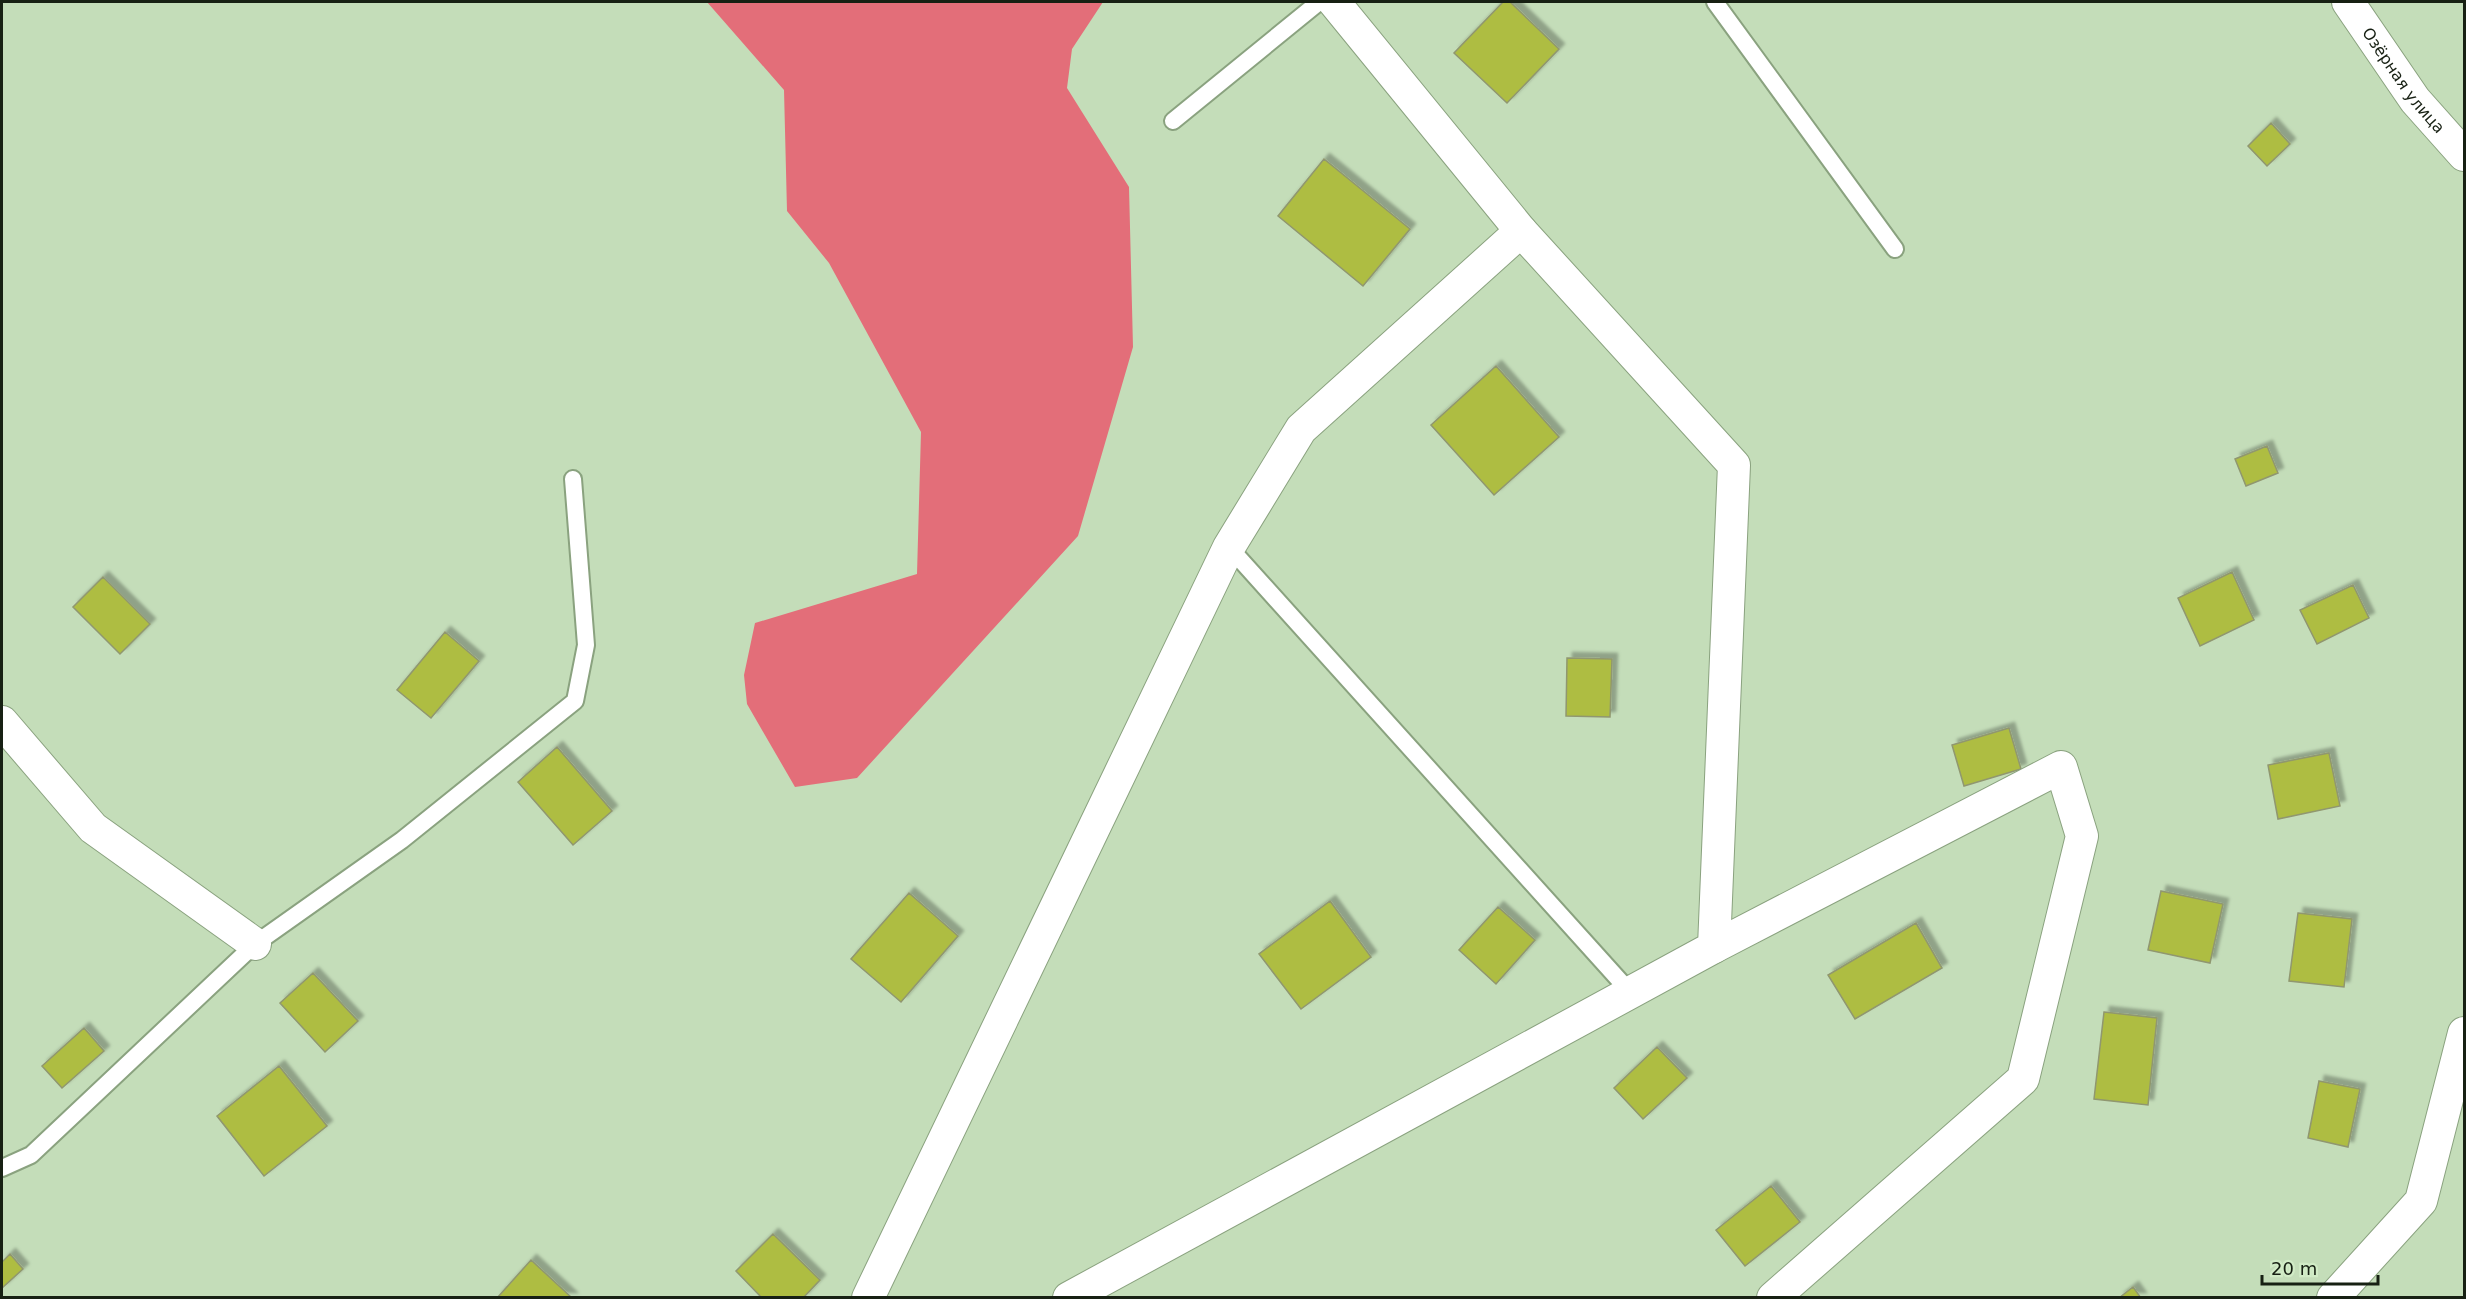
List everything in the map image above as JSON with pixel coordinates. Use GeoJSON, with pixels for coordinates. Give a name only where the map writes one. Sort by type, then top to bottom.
{"type":"FeatureCollection","features":[{"type":"Feature","properties":{"kind":"street"},"geometry":{"type":"LineString","coordinates":[[1334,2],[1521,231],[1734,465],[1714,947]]}},
{"type":"Feature","properties":{"kind":"street","name":"Озёрная улица"},"geometry":{"type":"LineString","coordinates":[[2348,2],[2415,100],[2464,155]]}},
{"type":"Feature","properties":{"kind":"street"},"geometry":{"type":"LineString","coordinates":[[868,1298],[1229,547],[1301,429],[1521,231]]}},
{"type":"Feature","properties":{"kind":"street"},"geometry":{"type":"LineString","coordinates":[[2,722],[93,828],[255,944]]}},
{"type":"Feature","properties":{"kind":"street"},"geometry":{"type":"LineString","coordinates":[[1069,1298],[1714,947],[2061,767],[2082,836],[2023,1079],[1773,1298]]}},
{"type":"Feature","properties":{"kind":"street"},"geometry":{"type":"LineString","coordinates":[[2333,1298],[2421,1201],[2464,1033]]}},
{"type":"Feature","properties":{"kind":"lane"},"geometry":{"type":"LineString","coordinates":[[1173,121],[1319,2]]}},
{"type":"Feature","properties":{"kind":"lane"},"geometry":{"type":"LineString","coordinates":[[1715,2],[1895,249]]}},
{"type":"Feature","properties":{"kind":"lane"},"geometry":{"type":"LineString","coordinates":[[2,1168],[31,1155],[255,944],[402,840],[575,701],[586,645],[573,479]]}},
{"type":"Feature","properties":{"kind":"lane"},"geometry":{"type":"LineString","coordinates":[[1229,547],[1630,992]]}},
{"type":"Feature","properties":{"kind":"shaded area"},"geometry":{"type":"Polygon","coordinates":[[[707,2],[1103,2],[1072,49],[1067,88],[1129,187],[1133,347],[1078,536],[857,778],[795,787],[747,704],[744,675],[755,623],[917,574],[921,432],[829,263],[787,211],[784,90],[707,2]]]}},
{"type":"Feature","properties":{"kind":"building"},"geometry":{"type":"Polygon","coordinates":[[[1503,2],[1510,2],[1559,49],[1507,103],[1454,53],[1503,2]]]}},
{"type":"Feature","properties":{"kind":"building"},"geometry":{"type":"Polygon","coordinates":[[[2271,123],[2290,144],[2267,166],[2248,146],[2271,123]]]}},
{"type":"Feature","properties":{"kind":"building"},"geometry":{"type":"Polygon","coordinates":[[[1324,159],[1410,229],[1363,286],[1278,216],[1324,159]]]}},
{"type":"Feature","properties":{"kind":"building"},"geometry":{"type":"Polygon","coordinates":[[[1496,366],[1559,437],[1494,495],[1431,425],[1496,366]]]}},
{"type":"Feature","properties":{"kind":"building"},"geometry":{"type":"Polygon","coordinates":[[[2267,446],[2278,473],[2246,486],[2235,459],[2267,446]]]}},
{"type":"Feature","properties":{"kind":"building"},"geometry":{"type":"Polygon","coordinates":[[[2232,572],[2254,620],[2200,646],[2178,598],[2232,572]]]}},
{"type":"Feature","properties":{"kind":"building"},"geometry":{"type":"Polygon","coordinates":[[[103,577],[150,624],[120,654],[73,607],[103,577]]]}},
{"type":"Feature","properties":{"kind":"building"},"geometry":{"type":"Polygon","coordinates":[[[2353,585],[2369,618],[2317,644],[2300,610],[2353,585]]]}},
{"type":"Feature","properties":{"kind":"building"},"geometry":{"type":"Polygon","coordinates":[[[445,632],[479,661],[431,718],[397,690],[445,632]]]}},
{"type":"Feature","properties":{"kind":"building"},"geometry":{"type":"Polygon","coordinates":[[[1567,658],[1612,659],[1610,717],[1566,716],[1567,658]]]}},
{"type":"Feature","properties":{"kind":"building"},"geometry":{"type":"Polygon","coordinates":[[[2009,728],[2021,769],[1964,786],[1952,745],[2009,728]]]}},
{"type":"Feature","properties":{"kind":"building"},"geometry":{"type":"Polygon","coordinates":[[[557,747],[612,811],[573,845],[518,782],[557,747]]]}},
{"type":"Feature","properties":{"kind":"building"},"geometry":{"type":"Polygon","coordinates":[[[2329,753],[2340,806],[2278,819],[2268,765],[2329,753]]]}},
{"type":"Feature","properties":{"kind":"building"},"geometry":{"type":"Polygon","coordinates":[[[2161,891],[2223,904],[2210,963],[2148,950],[2161,891]]]}},
{"type":"Feature","properties":{"kind":"building"},"geometry":{"type":"Polygon","coordinates":[[[909,893],[958,936],[901,1002],[851,959],[909,893]]]}},
{"type":"Feature","properties":{"kind":"building"},"geometry":{"type":"Polygon","coordinates":[[[1330,901],[1371,957],[1301,1009],[1259,954],[1330,901]]]}},
{"type":"Feature","properties":{"kind":"building"},"geometry":{"type":"Polygon","coordinates":[[[1498,907],[1535,940],[1496,984],[1459,950],[1498,907]]]}},
{"type":"Feature","properties":{"kind":"building"},"geometry":{"type":"Polygon","coordinates":[[[2298,913],[2352,919],[2344,987],[2289,981],[2298,913]]]}},
{"type":"Feature","properties":{"kind":"building"},"geometry":{"type":"Polygon","coordinates":[[[1916,923],[1942,968],[1855,1019],[1828,975],[1916,923]]]}},
{"type":"Feature","properties":{"kind":"building"},"geometry":{"type":"Polygon","coordinates":[[[313,973],[358,1021],[325,1052],[280,1003],[313,973]]]}},
{"type":"Feature","properties":{"kind":"building"},"geometry":{"type":"Polygon","coordinates":[[[2104,1012],[2157,1018],[2148,1105],[2094,1099],[2104,1012]]]}},
{"type":"Feature","properties":{"kind":"building"},"geometry":{"type":"Polygon","coordinates":[[[84,1028],[104,1051],[62,1088],[42,1066],[84,1028]]]}},
{"type":"Feature","properties":{"kind":"building"},"geometry":{"type":"Polygon","coordinates":[[[1657,1047],[1687,1078],[1643,1119],[1614,1088],[1657,1047]]]}},
{"type":"Feature","properties":{"kind":"building"},"geometry":{"type":"Polygon","coordinates":[[[279,1066],[327,1126],[264,1176],[217,1116],[279,1066]]]}},
{"type":"Feature","properties":{"kind":"building"},"geometry":{"type":"Polygon","coordinates":[[[2319,1081],[2360,1089],[2348,1147],[2308,1138],[2319,1081]]]}},
{"type":"Feature","properties":{"kind":"building"},"geometry":{"type":"Polygon","coordinates":[[[1771,1186],[1800,1222],[1745,1266],[1716,1230],[1771,1186]]]}},
{"type":"Feature","properties":{"kind":"building"},"geometry":{"type":"Polygon","coordinates":[[[773,1234],[820,1280],[803,1298],[762,1298],[736,1271],[773,1234]]]}},
{"type":"Feature","properties":{"kind":"building"},"geometry":{"type":"Polygon","coordinates":[[[10,1254],[23,1269],[2,1288],[2,1262],[10,1254]]]}},
{"type":"Feature","properties":{"kind":"building"},"geometry":{"type":"Polygon","coordinates":[[[531,1260],[572,1298],[497,1298],[531,1260]]]}},
{"type":"Feature","properties":{"kind":"building"},"geometry":{"type":"Polygon","coordinates":[[[2133,1287],[2141,1298],[2119,1298],[2133,1287]]]}}]}
